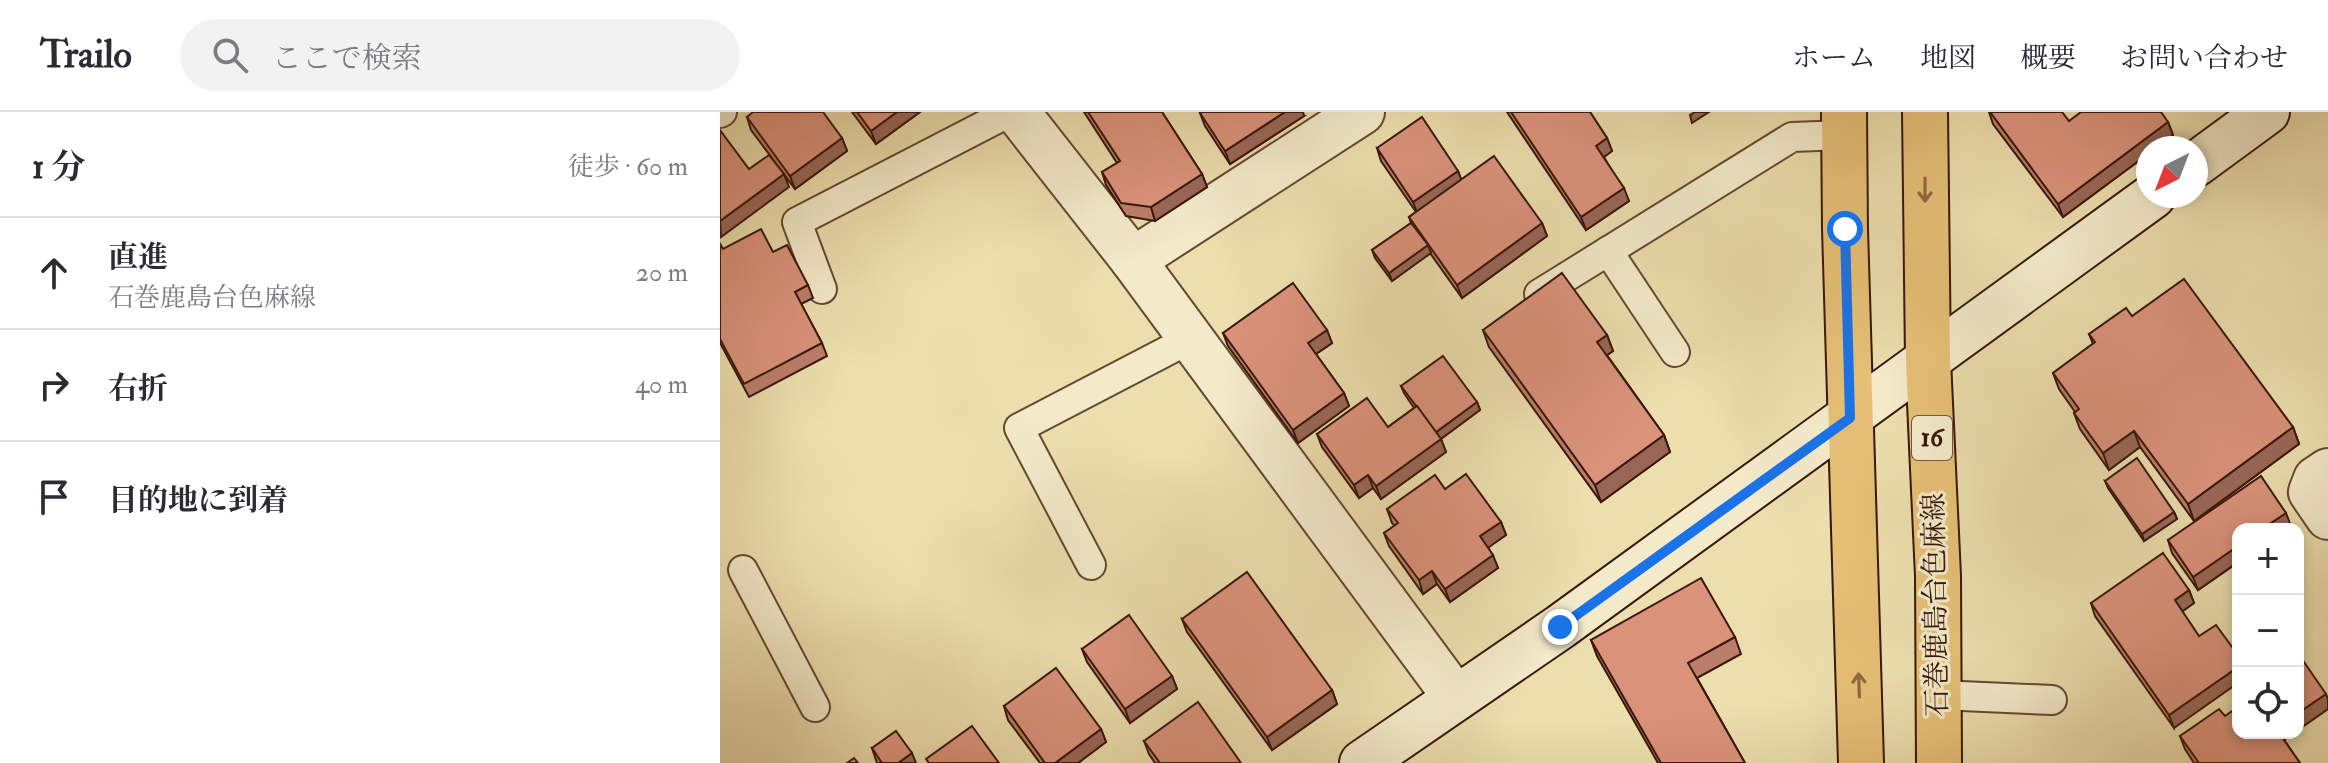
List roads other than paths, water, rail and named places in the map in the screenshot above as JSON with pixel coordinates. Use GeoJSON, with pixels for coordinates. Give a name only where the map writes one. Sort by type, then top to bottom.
{"type":"FeatureCollection","features":[{"type":"Feature","properties":{"kind":"main road","name":"石巻鹿島台色麻線"},"geometry":{"type":"LineString","coordinates":[[1925,112],[1928,360],[1938,576],[1939,763]]}},
{"type":"Feature","properties":{"kind":"main road"},"geometry":{"type":"LineString","coordinates":[[1844,123],[1861,763]]}},
{"type":"Feature","properties":{"kind":"street"},"geometry":{"type":"LineString","coordinates":[[1017,112],[1133,260],[1456,698]]}},
{"type":"Feature","properties":{"kind":"street"},"geometry":{"type":"LineString","coordinates":[[1133,260],[1362,112]]}},
{"type":"Feature","properties":{"kind":"street"},"geometry":{"type":"LineString","coordinates":[[2208,155],[2267,112]]}},
{"type":"Feature","properties":{"kind":"street"},"geometry":{"type":"LineString","coordinates":[[1362,763],[1560,627],[2137,208]]}},
{"type":"Feature","properties":{"kind":"street"},"geometry":{"type":"LineString","coordinates":[[2328,471],[2316,479],[2311,492],[2328,517]]}},
{"type":"Feature","properties":{"kind":"lane"},"geometry":{"type":"LineString","coordinates":[[822,289],[797,222],[1010,112]]}},
{"type":"Feature","properties":{"kind":"lane"},"geometry":{"type":"LineString","coordinates":[[1539,294],[1792,137],[1844,123]]}},
{"type":"Feature","properties":{"kind":"lane"},"geometry":{"type":"LineString","coordinates":[[1608,251],[1675,352]]}},
{"type":"Feature","properties":{"kind":"lane"},"geometry":{"type":"LineString","coordinates":[[1091,565],[1019,428],[1190,339]]}},
{"type":"Feature","properties":{"kind":"lane"},"geometry":{"type":"LineString","coordinates":[[743,570],[815,707]]}},
{"type":"Feature","properties":{"kind":"lane"},"geometry":{"type":"LineString","coordinates":[[1939,695],[2052,700]]}}]}
